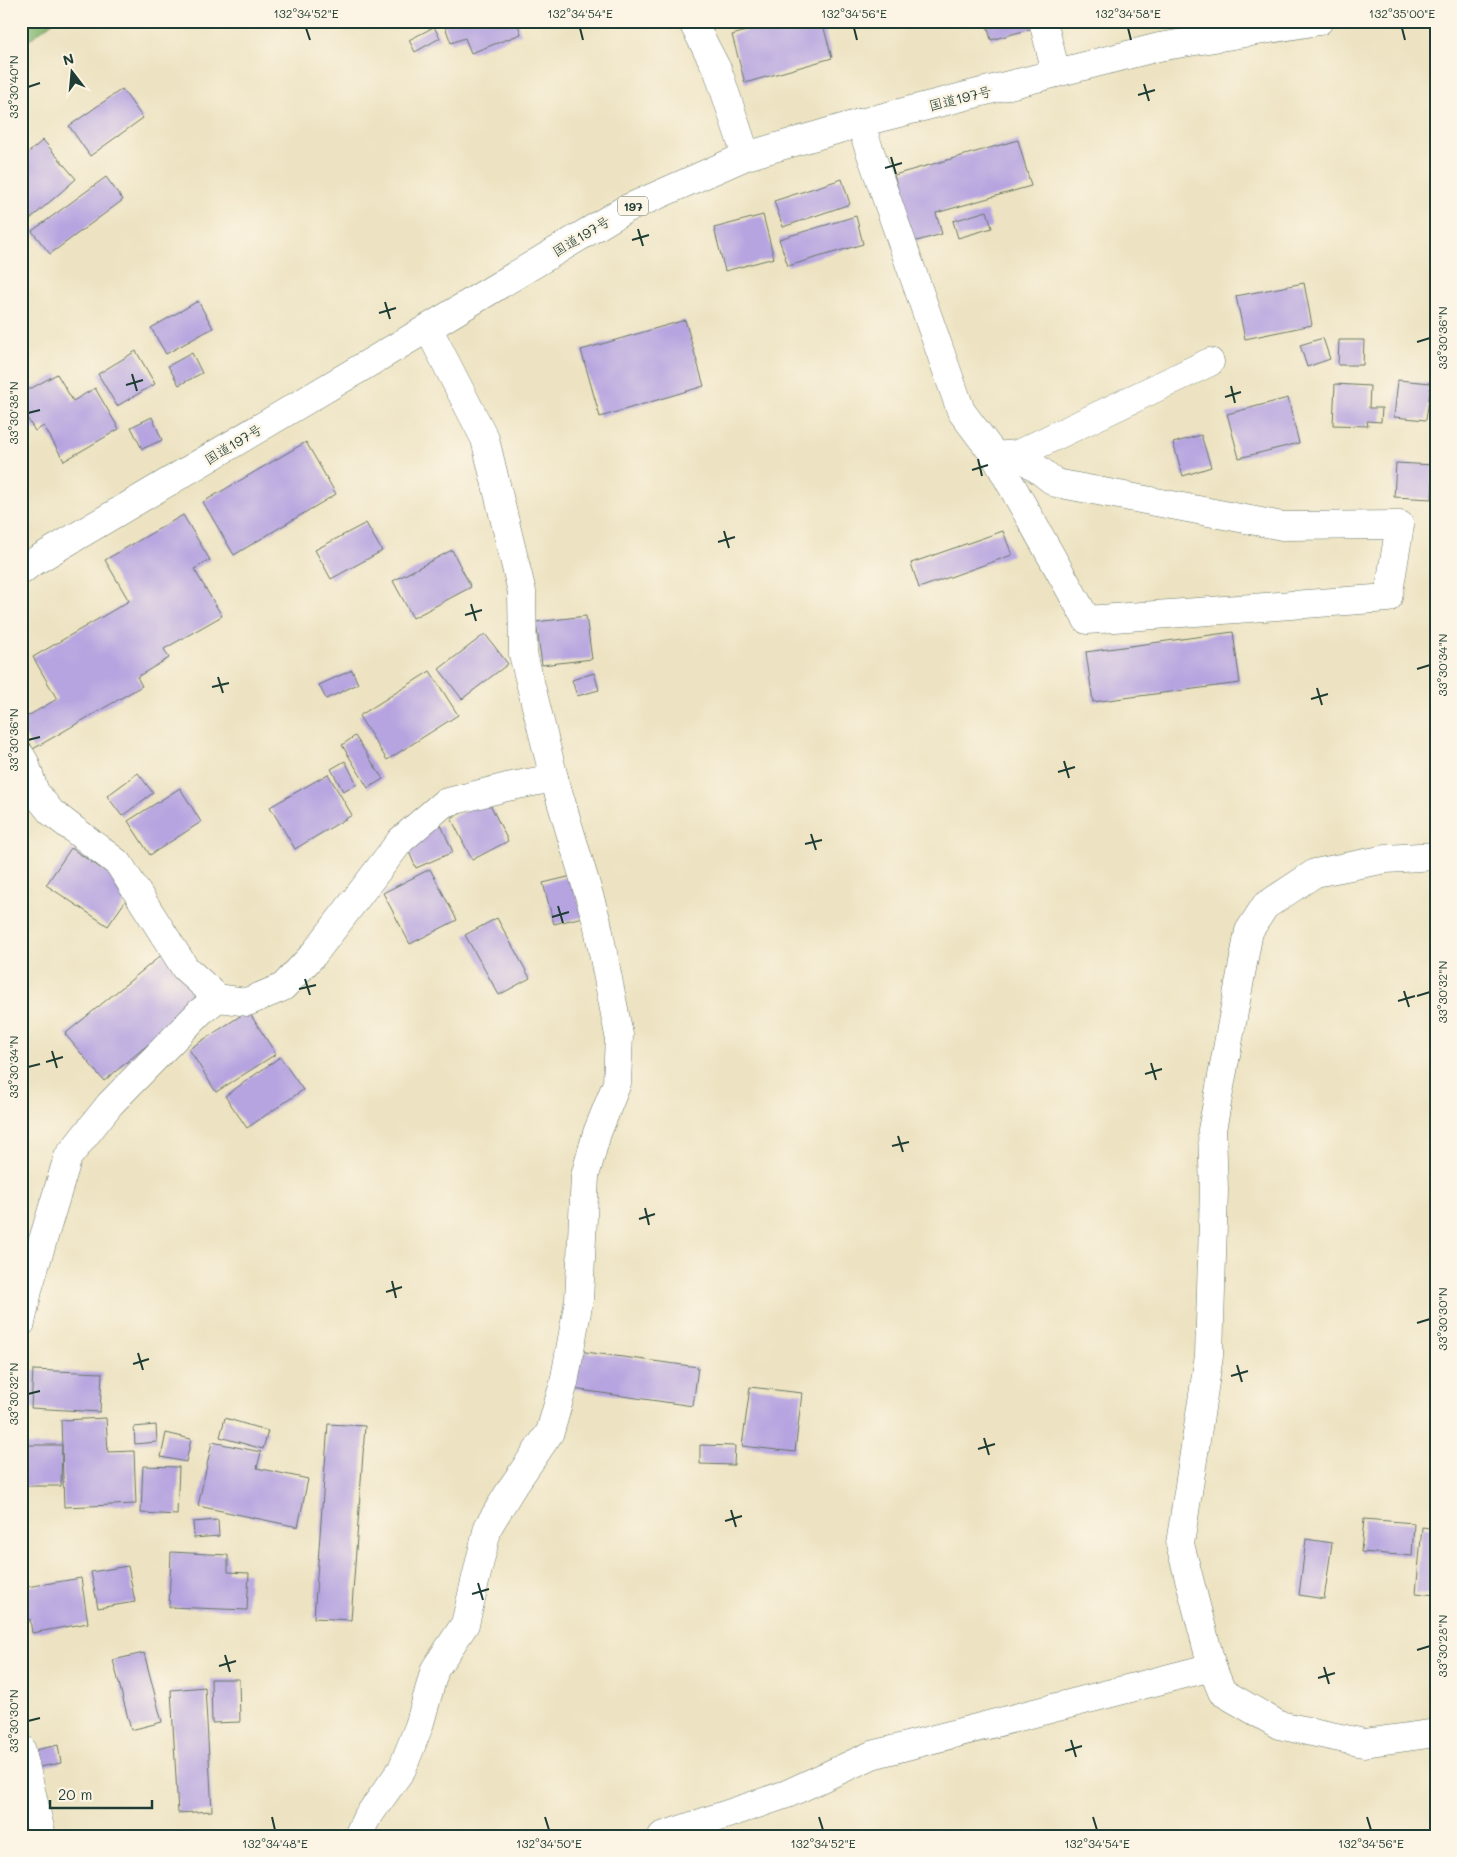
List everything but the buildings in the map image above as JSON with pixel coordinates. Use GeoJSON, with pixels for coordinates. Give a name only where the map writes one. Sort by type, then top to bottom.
{"type":"FeatureCollection","features":[{"type":"Feature","properties":{"kind":"main road"},"geometry":{"type":"LineString","coordinates":[[692,21],[718,72],[746,156]]}},
{"type":"Feature","properties":{"kind":"main road"},"geometry":{"type":"LineString","coordinates":[[1043,21],[1056,74]]}},
{"type":"Feature","properties":{"kind":"main road","name":"国道197号"},"geometry":{"type":"LineString","coordinates":[[21,571],[624,210],[746,156],[860,123],[1159,48],[1319,21]]}},
{"type":"Feature","properties":{"kind":"main road"},"geometry":{"type":"LineString","coordinates":[[860,123],[961,411],[1007,455],[1056,483],[1282,526],[1400,525],[1388,598],[1087,620],[1007,455]]}},
{"type":"Feature","properties":{"kind":"main road"},"geometry":{"type":"LineString","coordinates":[[358,1836],[366,1819],[402,1769],[419,1726],[436,1668],[465,1624],[488,1527],[511,1489],[550,1432],[564,1383],[579,1300],[585,1176],[597,1133],[617,1083],[619,1034],[598,922],[554,778],[523,654],[522,592],[485,438],[428,328]]}},
{"type":"Feature","properties":{"kind":"main road"},"geometry":{"type":"LineString","coordinates":[[1007,455],[1210,362]]}},
{"type":"Feature","properties":{"kind":"main road"},"geometry":{"type":"LineString","coordinates":[[21,756],[35,792],[51,812],[119,864],[185,968],[218,998],[247,1002],[283,987],[313,955],[401,840],[444,804],[507,786],[554,778]]}},
{"type":"Feature","properties":{"kind":"main road"},"geometry":{"type":"LineString","coordinates":[[1436,856],[1386,859],[1315,873],[1265,906],[1249,931],[1212,1130],[1214,1190],[1209,1356],[1180,1544],[1212,1667],[1222,1692],[1279,1724],[1364,1742],[1436,1733]]}},
{"type":"Feature","properties":{"kind":"main road"},"geometry":{"type":"LineString","coordinates":[[21,1323],[28,1286],[68,1157],[110,1104],[200,1012],[218,998]]}},
{"type":"Feature","properties":{"kind":"main road"},"geometry":{"type":"LineString","coordinates":[[662,1836],[787,1794],[872,1755],[1212,1667]]}},
{"type":"Feature","properties":{"kind":"main road"},"geometry":{"type":"LineString","coordinates":[[21,1748],[42,1836]]}},
{"type":"Feature","properties":{"kind":"green space"},"geometry":{"type":"Polygon","coordinates":[[[21,21],[54,21],[21,46],[21,21]]]}}]}
